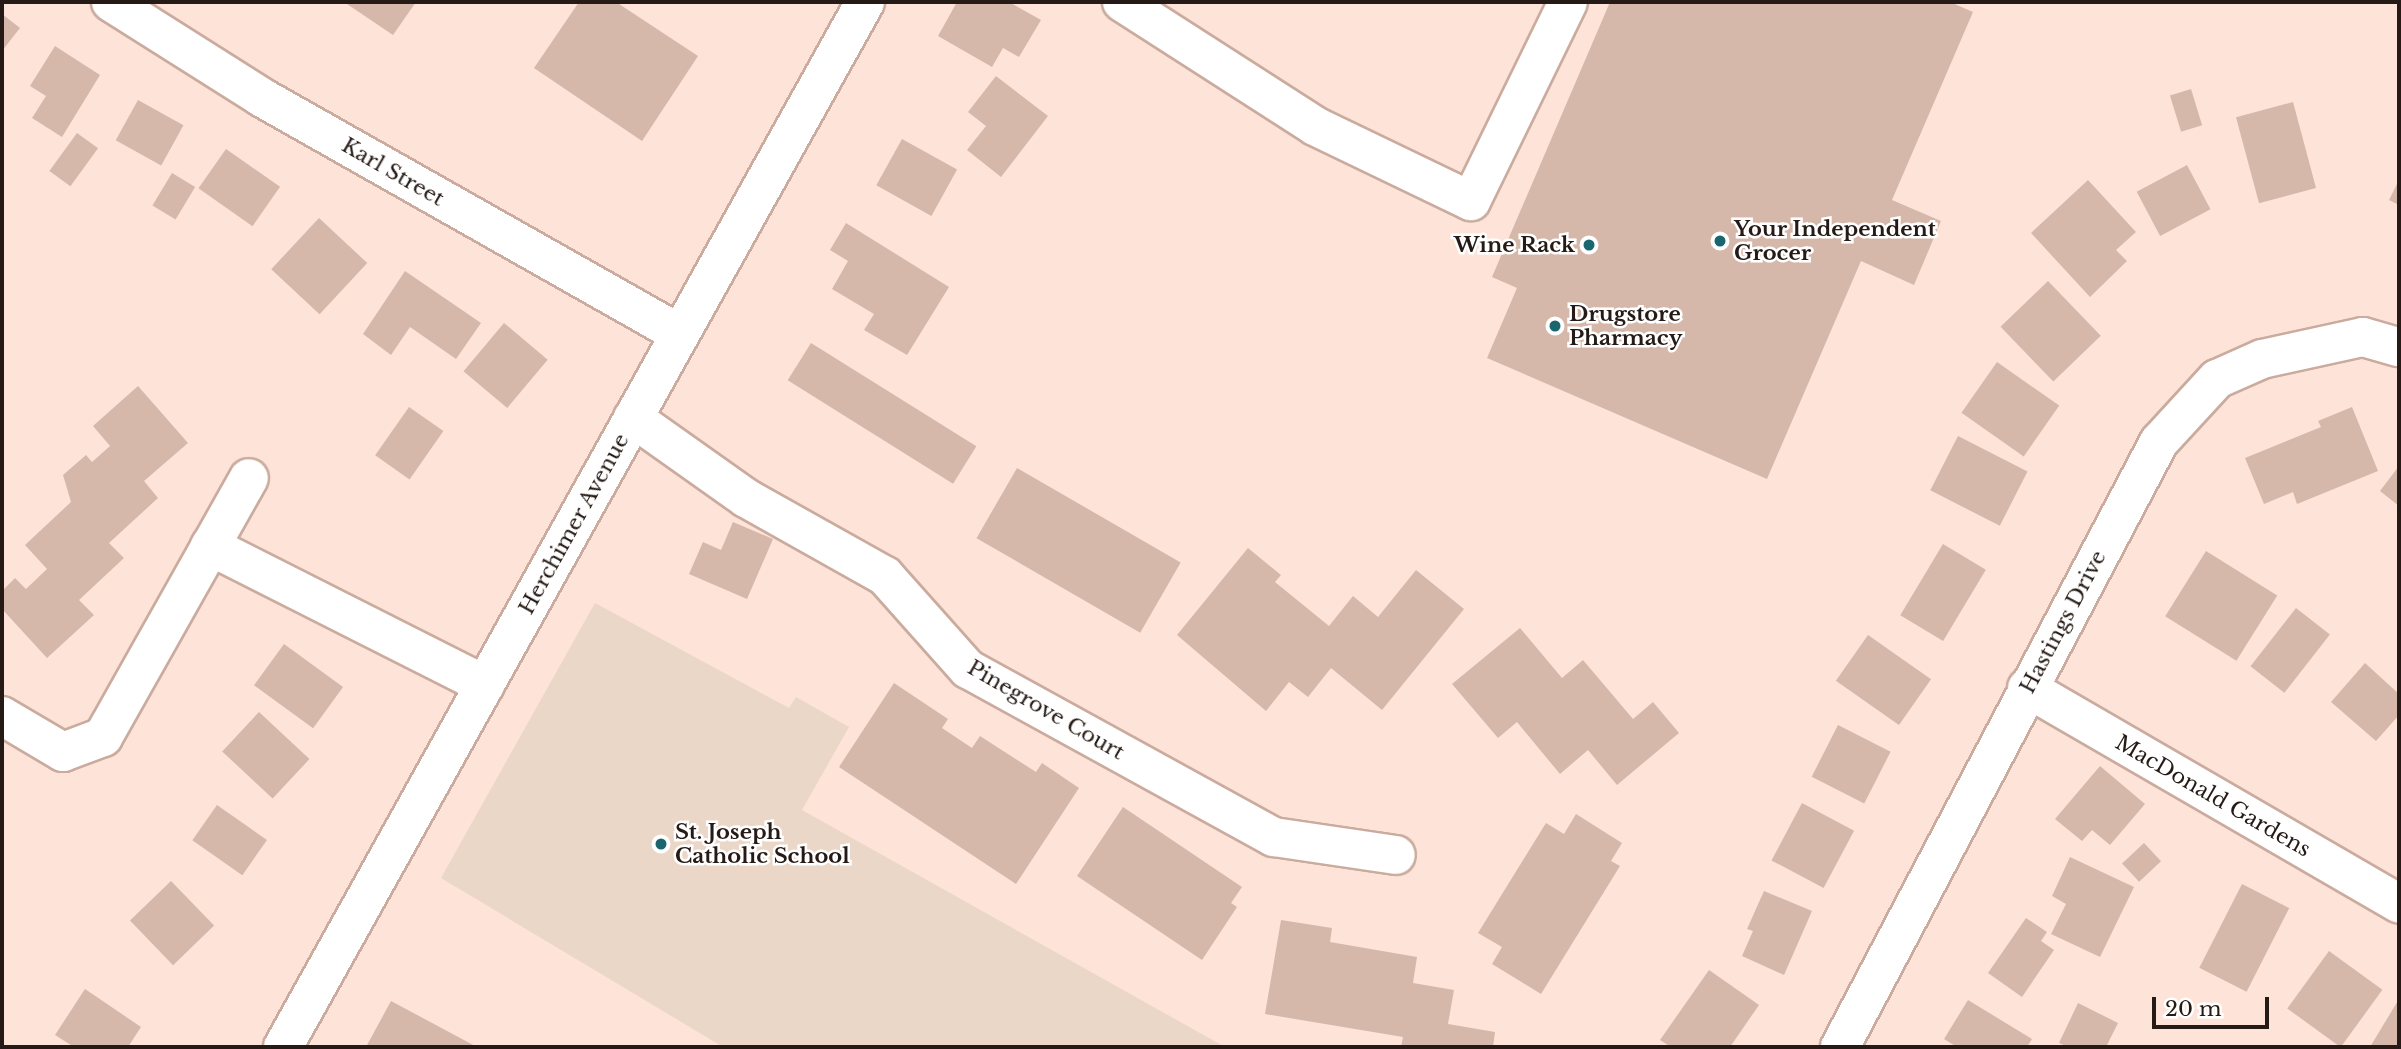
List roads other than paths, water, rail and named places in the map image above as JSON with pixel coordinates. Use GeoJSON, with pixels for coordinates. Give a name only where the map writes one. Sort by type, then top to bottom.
{"type":"FeatureCollection","features":[{"type":"Feature","properties":{"kind":"street","name":"Karl Street"},"geometry":{"type":"LineString","coordinates":[[111,2],[261,97],[680,334]]}},
{"type":"Feature","properties":{"kind":"street","name":"Herchimer Avenue"},"geometry":{"type":"LineString","coordinates":[[283,1047],[865,2]]}},
{"type":"Feature","properties":{"kind":"street"},"geometry":{"type":"LineString","coordinates":[[1122,2],[1315,126],[1471,201],[1568,2]]}},
{"type":"Feature","properties":{"kind":"street","name":"Hastings Drive"},"geometry":{"type":"LineString","coordinates":[[1840,1047],[2027,688],[2160,442],[2217,379],[2262,359],[2363,337],[2399,347]]}},
{"type":"Feature","properties":{"kind":"street","name":"Pinegrove Court"},"geometry":{"type":"LineString","coordinates":[[632,418],[746,498],[885,576],[968,669],[1273,837],[1396,855]]}},
{"type":"Feature","properties":{"kind":"street"},"geometry":{"type":"LineString","coordinates":[[2,716],[63,752],[103,737],[248,478]]}},
{"type":"Feature","properties":{"kind":"street"},"geometry":{"type":"LineString","coordinates":[[210,546],[485,685]]}},
{"type":"Feature","properties":{"kind":"street","name":"MacDonald Gardens"},"geometry":{"type":"LineString","coordinates":[[2027,688],[2399,904]]}},
{"type":"Feature","properties":{"kind":"place","name":"Your Independent Grocer"},"geometry":{"type":"Point","coordinates":[1720,241]}},
{"type":"Feature","properties":{"kind":"place","name":"Wine Rack"},"geometry":{"type":"Point","coordinates":[1589,245]}},
{"type":"Feature","properties":{"kind":"place","name":"Drugstore Pharmacy"},"geometry":{"type":"Point","coordinates":[1555,326]}},
{"type":"Feature","properties":{"kind":"place","name":"St. Joseph Catholic School"},"geometry":{"type":"Point","coordinates":[661,844]}}]}
